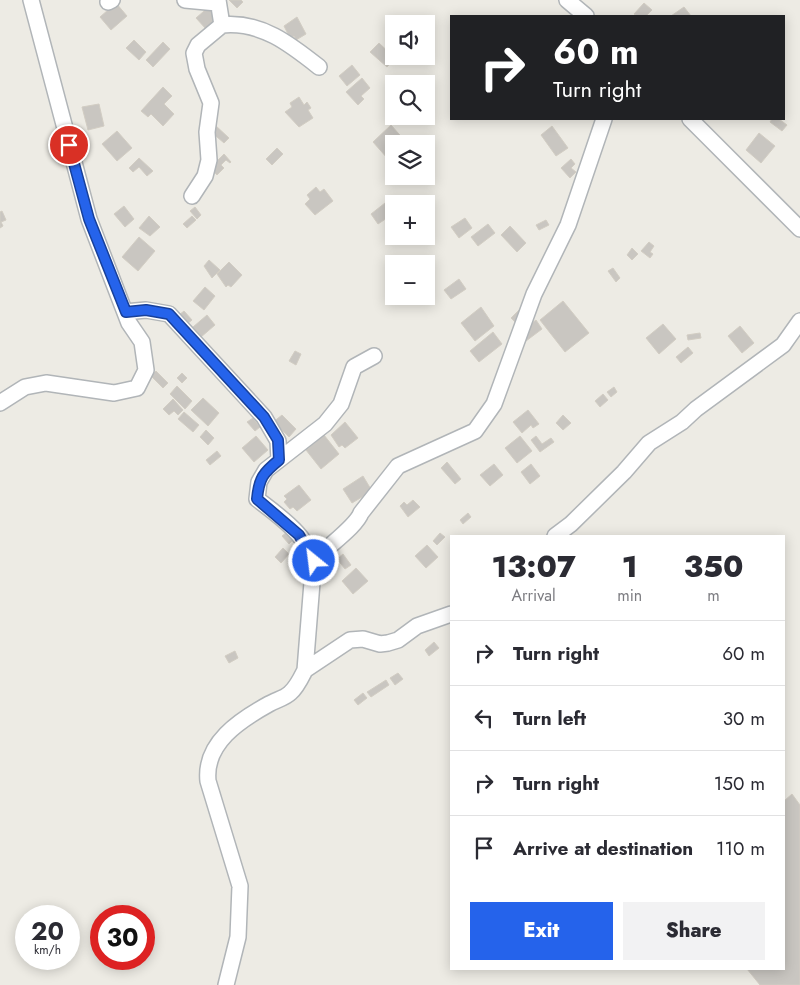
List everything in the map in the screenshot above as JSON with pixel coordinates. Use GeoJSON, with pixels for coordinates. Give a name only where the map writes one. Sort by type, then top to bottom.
{"type":"FeatureCollection","features":[{"type":"Feature","properties":{"kind":"street"},"geometry":{"type":"LineString","coordinates":[[0,403],[25,387],[46,383],[114,393],[137,388],[146,370],[142,342],[126,312],[89,219],[57,83],[31,0]]}},
{"type":"Feature","properties":{"kind":"street"},"geometry":{"type":"LineString","coordinates":[[185,0],[217,1],[222,25]]}},
{"type":"Feature","properties":{"kind":"street"},"geometry":{"type":"LineString","coordinates":[[570,1],[585,15]]}},
{"type":"Feature","properties":{"kind":"street"},"geometry":{"type":"LineString","coordinates":[[192,196],[204,176],[210,160],[207,132],[211,103],[196,69],[194,53],[198,45],[222,25],[245,26],[271,34],[290,43],[319,67]]}},
{"type":"Feature","properties":{"kind":"street"},"geometry":{"type":"LineString","coordinates":[[314,561],[358,520],[361,513],[398,466],[475,431],[494,404],[534,294],[568,225],[604,120]]}},
{"type":"Feature","properties":{"kind":"street"},"geometry":{"type":"LineString","coordinates":[[691,120],[800,228]]}},
{"type":"Feature","properties":{"kind":"street"},"geometry":{"type":"LineString","coordinates":[[126,312],[146,310],[169,314],[264,417],[278,440],[279,460]]}},
{"type":"Feature","properties":{"kind":"street"},"geometry":{"type":"LineString","coordinates":[[557,535],[624,472],[649,443],[682,422],[696,409],[783,345],[800,322]]}},
{"type":"Feature","properties":{"kind":"street"},"geometry":{"type":"LineString","coordinates":[[226,985],[238,937],[240,886],[208,781],[206,768],[216,746],[241,720],[290,693],[299,682],[304,670],[314,561],[299,535],[257,499],[259,482],[266,470],[325,424],[341,404],[354,367],[374,356]]}},
{"type":"Feature","properties":{"kind":"street"},"geometry":{"type":"LineString","coordinates":[[304,670],[350,640],[363,638],[380,644],[388,643],[398,640],[417,626],[450,614]]}},
{"type":"Feature","properties":{"kind":"building"},"geometry":{"type":"Polygon","coordinates":[[[229,0],[241,0],[243,2],[237,8],[229,0]]]}},
{"type":"Feature","properties":{"kind":"building"},"geometry":{"type":"Polygon","coordinates":[[[116,3],[127,16],[111,30],[100,17],[116,3]]]}},
{"type":"Feature","properties":{"kind":"building"},"geometry":{"type":"Polygon","coordinates":[[[644,3],[652,10],[647,15],[634,14],[644,3]]]}},
{"type":"Feature","properties":{"kind":"building"},"geometry":{"type":"Polygon","coordinates":[[[211,5],[221,17],[206,29],[196,18],[211,5]]]}},
{"type":"Feature","properties":{"kind":"building"},"geometry":{"type":"Polygon","coordinates":[[[684,7],[690,15],[672,15],[684,7]]]}},
{"type":"Feature","properties":{"kind":"building"},"geometry":{"type":"Polygon","coordinates":[[[297,17],[306,34],[296,40],[294,36],[290,38],[284,26],[297,17]]]}},
{"type":"Feature","properties":{"kind":"building"},"geometry":{"type":"Polygon","coordinates":[[[134,40],[146,52],[139,60],[126,48],[134,40]]]}},
{"type":"Feature","properties":{"kind":"building"},"geometry":{"type":"Polygon","coordinates":[[[163,42],[170,49],[153,67],[146,60],[163,42]]]}},
{"type":"Feature","properties":{"kind":"building"},"geometry":{"type":"Polygon","coordinates":[[[379,43],[385,49],[385,65],[389,65],[387,67],[370,52],[379,43]]]}},
{"type":"Feature","properties":{"kind":"building"},"geometry":{"type":"Polygon","coordinates":[[[352,65],[360,75],[347,86],[339,76],[352,65]]]}},
{"type":"Feature","properties":{"kind":"building"},"geometry":{"type":"Polygon","coordinates":[[[362,78],[370,88],[361,96],[364,99],[358,105],[346,92],[362,78]]]}},
{"type":"Feature","properties":{"kind":"building"},"geometry":{"type":"Polygon","coordinates":[[[163,87],[172,96],[164,104],[174,114],[163,126],[151,114],[148,117],[141,111],[163,87]]]}},
{"type":"Feature","properties":{"kind":"building"},"geometry":{"type":"Polygon","coordinates":[[[299,97],[304,105],[307,102],[311,108],[308,110],[313,118],[299,127],[285,112],[292,107],[290,103],[299,97]]]}},
{"type":"Feature","properties":{"kind":"building"},"geometry":{"type":"Polygon","coordinates":[[[99,104],[104,126],[88,130],[82,107],[99,104]]]}},
{"type":"Feature","properties":{"kind":"building"},"geometry":{"type":"Polygon","coordinates":[[[771,120],[780,120],[787,125],[782,131],[770,122],[771,120]]]}},
{"type":"Feature","properties":{"kind":"building"},"geometry":{"type":"Polygon","coordinates":[[[215,125],[229,138],[224,143],[210,131],[215,125]]]}},
{"type":"Feature","properties":{"kind":"building"},"geometry":{"type":"Polygon","coordinates":[[[391,125],[400,135],[385,135],[385,156],[373,142],[391,125]]]}},
{"type":"Feature","properties":{"kind":"building"},"geometry":{"type":"Polygon","coordinates":[[[552,126],[568,148],[556,156],[541,135],[552,126]]]}},
{"type":"Feature","properties":{"kind":"building"},"geometry":{"type":"Polygon","coordinates":[[[117,131],[132,148],[117,161],[102,144],[117,131]]]}},
{"type":"Feature","properties":{"kind":"building"},"geometry":{"type":"Polygon","coordinates":[[[759,133],[775,146],[761,163],[746,150],[759,133]]]}},
{"type":"Feature","properties":{"kind":"building"},"geometry":{"type":"Polygon","coordinates":[[[277,148],[283,154],[272,165],[266,159],[277,148]]]}},
{"type":"Feature","properties":{"kind":"building"},"geometry":{"type":"Polygon","coordinates":[[[224,154],[231,162],[226,160],[221,165],[224,168],[217,175],[210,168],[224,154]]]}},
{"type":"Feature","properties":{"kind":"building"},"geometry":{"type":"Polygon","coordinates":[[[139,158],[153,171],[147,176],[139,167],[133,172],[129,168],[139,158]]]}},
{"type":"Feature","properties":{"kind":"building"},"geometry":{"type":"Polygon","coordinates":[[[571,159],[575,164],[571,168],[576,172],[570,178],[561,168],[571,159]]]}},
{"type":"Feature","properties":{"kind":"building"},"geometry":{"type":"Polygon","coordinates":[[[316,187],[320,192],[324,189],[333,201],[315,215],[305,204],[310,199],[307,195],[316,187]]]}},
{"type":"Feature","properties":{"kind":"building"},"geometry":{"type":"Polygon","coordinates":[[[385,203],[385,219],[378,224],[371,214],[385,203]]]}},
{"type":"Feature","properties":{"kind":"building"},"geometry":{"type":"Polygon","coordinates":[[[124,206],[134,219],[125,227],[114,214],[124,206]]]}},
{"type":"Feature","properties":{"kind":"building"},"geometry":{"type":"Polygon","coordinates":[[[195,207],[201,215],[197,219],[190,211],[195,207]]]}},
{"type":"Feature","properties":{"kind":"building"},"geometry":{"type":"Polygon","coordinates":[[[2,211],[6,220],[1,222],[3,226],[0,228],[0,212],[2,211]]]}},
{"type":"Feature","properties":{"kind":"building"},"geometry":{"type":"Polygon","coordinates":[[[149,216],[160,227],[150,236],[139,228],[149,216]]]}},
{"type":"Feature","properties":{"kind":"building"},"geometry":{"type":"Polygon","coordinates":[[[192,216],[196,220],[187,228],[183,224],[192,216]]]}},
{"type":"Feature","properties":{"kind":"building"},"geometry":{"type":"Polygon","coordinates":[[[465,218],[472,228],[459,238],[451,227],[465,218]]]}},
{"type":"Feature","properties":{"kind":"building"},"geometry":{"type":"Polygon","coordinates":[[[546,220],[549,225],[539,230],[536,225],[546,220]]]}},
{"type":"Feature","properties":{"kind":"building"},"geometry":{"type":"Polygon","coordinates":[[[488,224],[495,233],[478,246],[471,237],[488,224]]]}},
{"type":"Feature","properties":{"kind":"building"},"geometry":{"type":"Polygon","coordinates":[[[510,226],[526,243],[517,252],[501,235],[510,226]]]}},
{"type":"Feature","properties":{"kind":"building"},"geometry":{"type":"Polygon","coordinates":[[[139,237],[155,251],[138,271],[122,257],[139,237]]]}},
{"type":"Feature","properties":{"kind":"building"},"geometry":{"type":"Polygon","coordinates":[[[649,242],[654,246],[650,252],[653,254],[650,258],[641,251],[649,242]]]}},
{"type":"Feature","properties":{"kind":"building"},"geometry":{"type":"Polygon","coordinates":[[[632,248],[638,254],[632,260],[627,255],[632,248]]]}},
{"type":"Feature","properties":{"kind":"building"},"geometry":{"type":"Polygon","coordinates":[[[209,260],[220,270],[212,278],[204,266],[209,260]]]}},
{"type":"Feature","properties":{"kind":"building"},"geometry":{"type":"Polygon","coordinates":[[[229,262],[242,275],[231,287],[228,285],[226,287],[217,274],[229,262]]]}},
{"type":"Feature","properties":{"kind":"building"},"geometry":{"type":"Polygon","coordinates":[[[613,268],[620,278],[616,282],[608,271],[613,268]]]}},
{"type":"Feature","properties":{"kind":"building"},"geometry":{"type":"Polygon","coordinates":[[[459,279],[466,289],[451,299],[444,290],[459,279]]]}},
{"type":"Feature","properties":{"kind":"building"},"geometry":{"type":"Polygon","coordinates":[[[205,287],[215,296],[204,310],[193,301],[205,287]]]}},
{"type":"Feature","properties":{"kind":"building"},"geometry":{"type":"Polygon","coordinates":[[[563,301],[589,333],[565,352],[540,320],[563,301]]]}},
{"type":"Feature","properties":{"kind":"building"},"geometry":{"type":"Polygon","coordinates":[[[481,307],[494,326],[475,341],[461,323],[481,307]]]}},
{"type":"Feature","properties":{"kind":"building"},"geometry":{"type":"Polygon","coordinates":[[[520,309],[529,318],[520,327],[511,318],[520,309]]]}},
{"type":"Feature","properties":{"kind":"building"},"geometry":{"type":"Polygon","coordinates":[[[184,311],[192,320],[187,324],[179,315],[184,311]]]}},
{"type":"Feature","properties":{"kind":"building"},"geometry":{"type":"Polygon","coordinates":[[[207,315],[215,325],[201,337],[193,327],[207,315]]]}},
{"type":"Feature","properties":{"kind":"building"},"geometry":{"type":"Polygon","coordinates":[[[536,320],[542,329],[526,341],[520,332],[536,320]]]}},
{"type":"Feature","properties":{"kind":"building"},"geometry":{"type":"Polygon","coordinates":[[[663,324],[676,339],[659,354],[646,338],[663,324]]]}},
{"type":"Feature","properties":{"kind":"building"},"geometry":{"type":"Polygon","coordinates":[[[740,326],[754,343],[742,353],[728,336],[740,326]]]}},
{"type":"Feature","properties":{"kind":"building"},"geometry":{"type":"Polygon","coordinates":[[[493,332],[502,344],[479,362],[470,351],[493,332]]]}},
{"type":"Feature","properties":{"kind":"building"},"geometry":{"type":"Polygon","coordinates":[[[700,333],[701,338],[688,340],[687,335],[700,333]]]}},
{"type":"Feature","properties":{"kind":"building"},"geometry":{"type":"Polygon","coordinates":[[[688,347],[693,353],[681,363],[676,357],[688,347]]]}},
{"type":"Feature","properties":{"kind":"building"},"geometry":{"type":"Polygon","coordinates":[[[295,351],[301,354],[296,365],[289,361],[295,351]]]}},
{"type":"Feature","properties":{"kind":"building"},"geometry":{"type":"Polygon","coordinates":[[[156,371],[168,383],[163,388],[151,376],[156,371]]]}},
{"type":"Feature","properties":{"kind":"building"},"geometry":{"type":"Polygon","coordinates":[[[182,373],[187,378],[182,383],[177,378],[182,373]]]}},
{"type":"Feature","properties":{"kind":"building"},"geometry":{"type":"Polygon","coordinates":[[[177,386],[192,401],[185,409],[170,394],[177,386]]]}},
{"type":"Feature","properties":{"kind":"building"},"geometry":{"type":"Polygon","coordinates":[[[614,387],[617,392],[611,397],[607,392],[614,387]]]}},
{"type":"Feature","properties":{"kind":"building"},"geometry":{"type":"Polygon","coordinates":[[[603,394],[608,400],[600,407],[595,401],[603,394]]]}},
{"type":"Feature","properties":{"kind":"building"},"geometry":{"type":"Polygon","coordinates":[[[203,398],[219,413],[208,426],[191,410],[203,398]]]}},
{"type":"Feature","properties":{"kind":"building"},"geometry":{"type":"Polygon","coordinates":[[[173,399],[183,410],[178,415],[174,411],[169,415],[163,409],[173,399]]]}},
{"type":"Feature","properties":{"kind":"building"},"geometry":{"type":"Polygon","coordinates":[[[528,410],[539,424],[533,428],[531,425],[522,433],[513,422],[528,410]]]}},
{"type":"Feature","properties":{"kind":"building"},"geometry":{"type":"Polygon","coordinates":[[[184,412],[199,425],[193,432],[178,419],[184,412]]]}},
{"type":"Feature","properties":{"kind":"building"},"geometry":{"type":"Polygon","coordinates":[[[282,415],[296,429],[289,437],[277,425],[275,427],[272,423],[282,415]]]}},
{"type":"Feature","properties":{"kind":"building"},"geometry":{"type":"Polygon","coordinates":[[[563,415],[571,423],[563,430],[556,423],[563,415]]]}},
{"type":"Feature","properties":{"kind":"building"},"geometry":{"type":"Polygon","coordinates":[[[253,418],[260,427],[255,431],[247,422],[253,418]]]}},
{"type":"Feature","properties":{"kind":"building"},"geometry":{"type":"Polygon","coordinates":[[[345,422],[358,438],[345,448],[342,445],[339,447],[331,435],[345,422]]]}},
{"type":"Feature","properties":{"kind":"building"},"geometry":{"type":"Polygon","coordinates":[[[206,430],[214,438],[208,445],[200,437],[206,430]]]}},
{"type":"Feature","properties":{"kind":"building"},"geometry":{"type":"Polygon","coordinates":[[[324,435],[339,454],[321,469],[306,450],[324,435]]]}},
{"type":"Feature","properties":{"kind":"building"},"geometry":{"type":"Polygon","coordinates":[[[256,436],[268,450],[254,462],[242,448],[256,436]]]}},
{"type":"Feature","properties":{"kind":"building"},"geometry":{"type":"Polygon","coordinates":[[[520,436],[532,451],[517,463],[505,448],[520,436]]]}},
{"type":"Feature","properties":{"kind":"building"},"geometry":{"type":"Polygon","coordinates":[[[536,436],[542,444],[551,438],[554,442],[540,452],[531,440],[536,436]]]}},
{"type":"Feature","properties":{"kind":"building"},"geometry":{"type":"Polygon","coordinates":[[[217,451],[221,456],[210,465],[206,460],[217,451]]]}},
{"type":"Feature","properties":{"kind":"building"},"geometry":{"type":"Polygon","coordinates":[[[447,462],[461,479],[455,484],[441,468],[447,462]]]}},
{"type":"Feature","properties":{"kind":"building"},"geometry":{"type":"Polygon","coordinates":[[[494,464],[503,475],[490,486],[480,475],[494,464]]]}},
{"type":"Feature","properties":{"kind":"building"},"geometry":{"type":"Polygon","coordinates":[[[531,464],[540,476],[530,484],[521,472],[531,464]]]}},
{"type":"Feature","properties":{"kind":"building"},"geometry":{"type":"Polygon","coordinates":[[[363,476],[372,491],[352,503],[343,489],[363,476]]]}},
{"type":"Feature","properties":{"kind":"building"},"geometry":{"type":"Polygon","coordinates":[[[299,485],[311,500],[297,511],[293,507],[290,509],[284,502],[287,499],[284,496],[299,485]]]}},
{"type":"Feature","properties":{"kind":"building"},"geometry":{"type":"Polygon","coordinates":[[[413,500],[420,507],[408,517],[400,506],[404,502],[407,505],[413,500]]]}},
{"type":"Feature","properties":{"kind":"building"},"geometry":{"type":"Polygon","coordinates":[[[468,513],[471,517],[463,524],[460,520],[468,513]]]}},
{"type":"Feature","properties":{"kind":"building"},"geometry":{"type":"Polygon","coordinates":[[[287,532],[294,539],[289,544],[282,536],[287,532]]]}},
{"type":"Feature","properties":{"kind":"building"},"geometry":{"type":"Polygon","coordinates":[[[440,533],[445,537],[437,545],[433,541],[440,533]]]}},
{"type":"Feature","properties":{"kind":"building"},"geometry":{"type":"Polygon","coordinates":[[[427,545],[438,557],[426,568],[415,556],[427,545]]]}},
{"type":"Feature","properties":{"kind":"building"},"geometry":{"type":"Polygon","coordinates":[[[283,548],[289,554],[281,563],[275,557],[283,548]]]}},
{"type":"Feature","properties":{"kind":"building"},"geometry":{"type":"Polygon","coordinates":[[[343,554],[351,565],[345,569],[337,559],[343,554]]]}},
{"type":"Feature","properties":{"kind":"building"},"geometry":{"type":"Polygon","coordinates":[[[356,568],[368,581],[353,594],[342,581],[356,568]]]}},
{"type":"Feature","properties":{"kind":"building"},"geometry":{"type":"Polygon","coordinates":[[[434,642],[439,648],[429,656],[425,650],[434,642]]]}},
{"type":"Feature","properties":{"kind":"building"},"geometry":{"type":"Polygon","coordinates":[[[235,651],[238,658],[229,663],[225,656],[235,651]]]}},
{"type":"Feature","properties":{"kind":"building"},"geometry":{"type":"Polygon","coordinates":[[[398,673],[403,679],[395,685],[390,678],[398,673]]]}},
{"type":"Feature","properties":{"kind":"building"},"geometry":{"type":"Polygon","coordinates":[[[386,680],[389,685],[371,697],[367,692],[386,680]]]}},
{"type":"Feature","properties":{"kind":"building"},"geometry":{"type":"Polygon","coordinates":[[[363,693],[367,698],[358,705],[354,700],[363,693]]]}},
{"type":"Feature","properties":{"kind":"building"},"geometry":{"type":"Polygon","coordinates":[[[792,794],[800,805],[800,985],[760,985],[748,970],[785,970],[785,800],[792,794]]]}},
{"type":"Feature","properties":{"kind":"route"},"geometry":{"type":"LineString","coordinates":[[69,145],[89,219],[105,264],[126,312],[146,310],[169,314],[205,354],[230,377],[264,417],[278,440],[279,460],[266,470],[259,482],[257,499],[277,514],[299,535],[314,561]]}}]}
